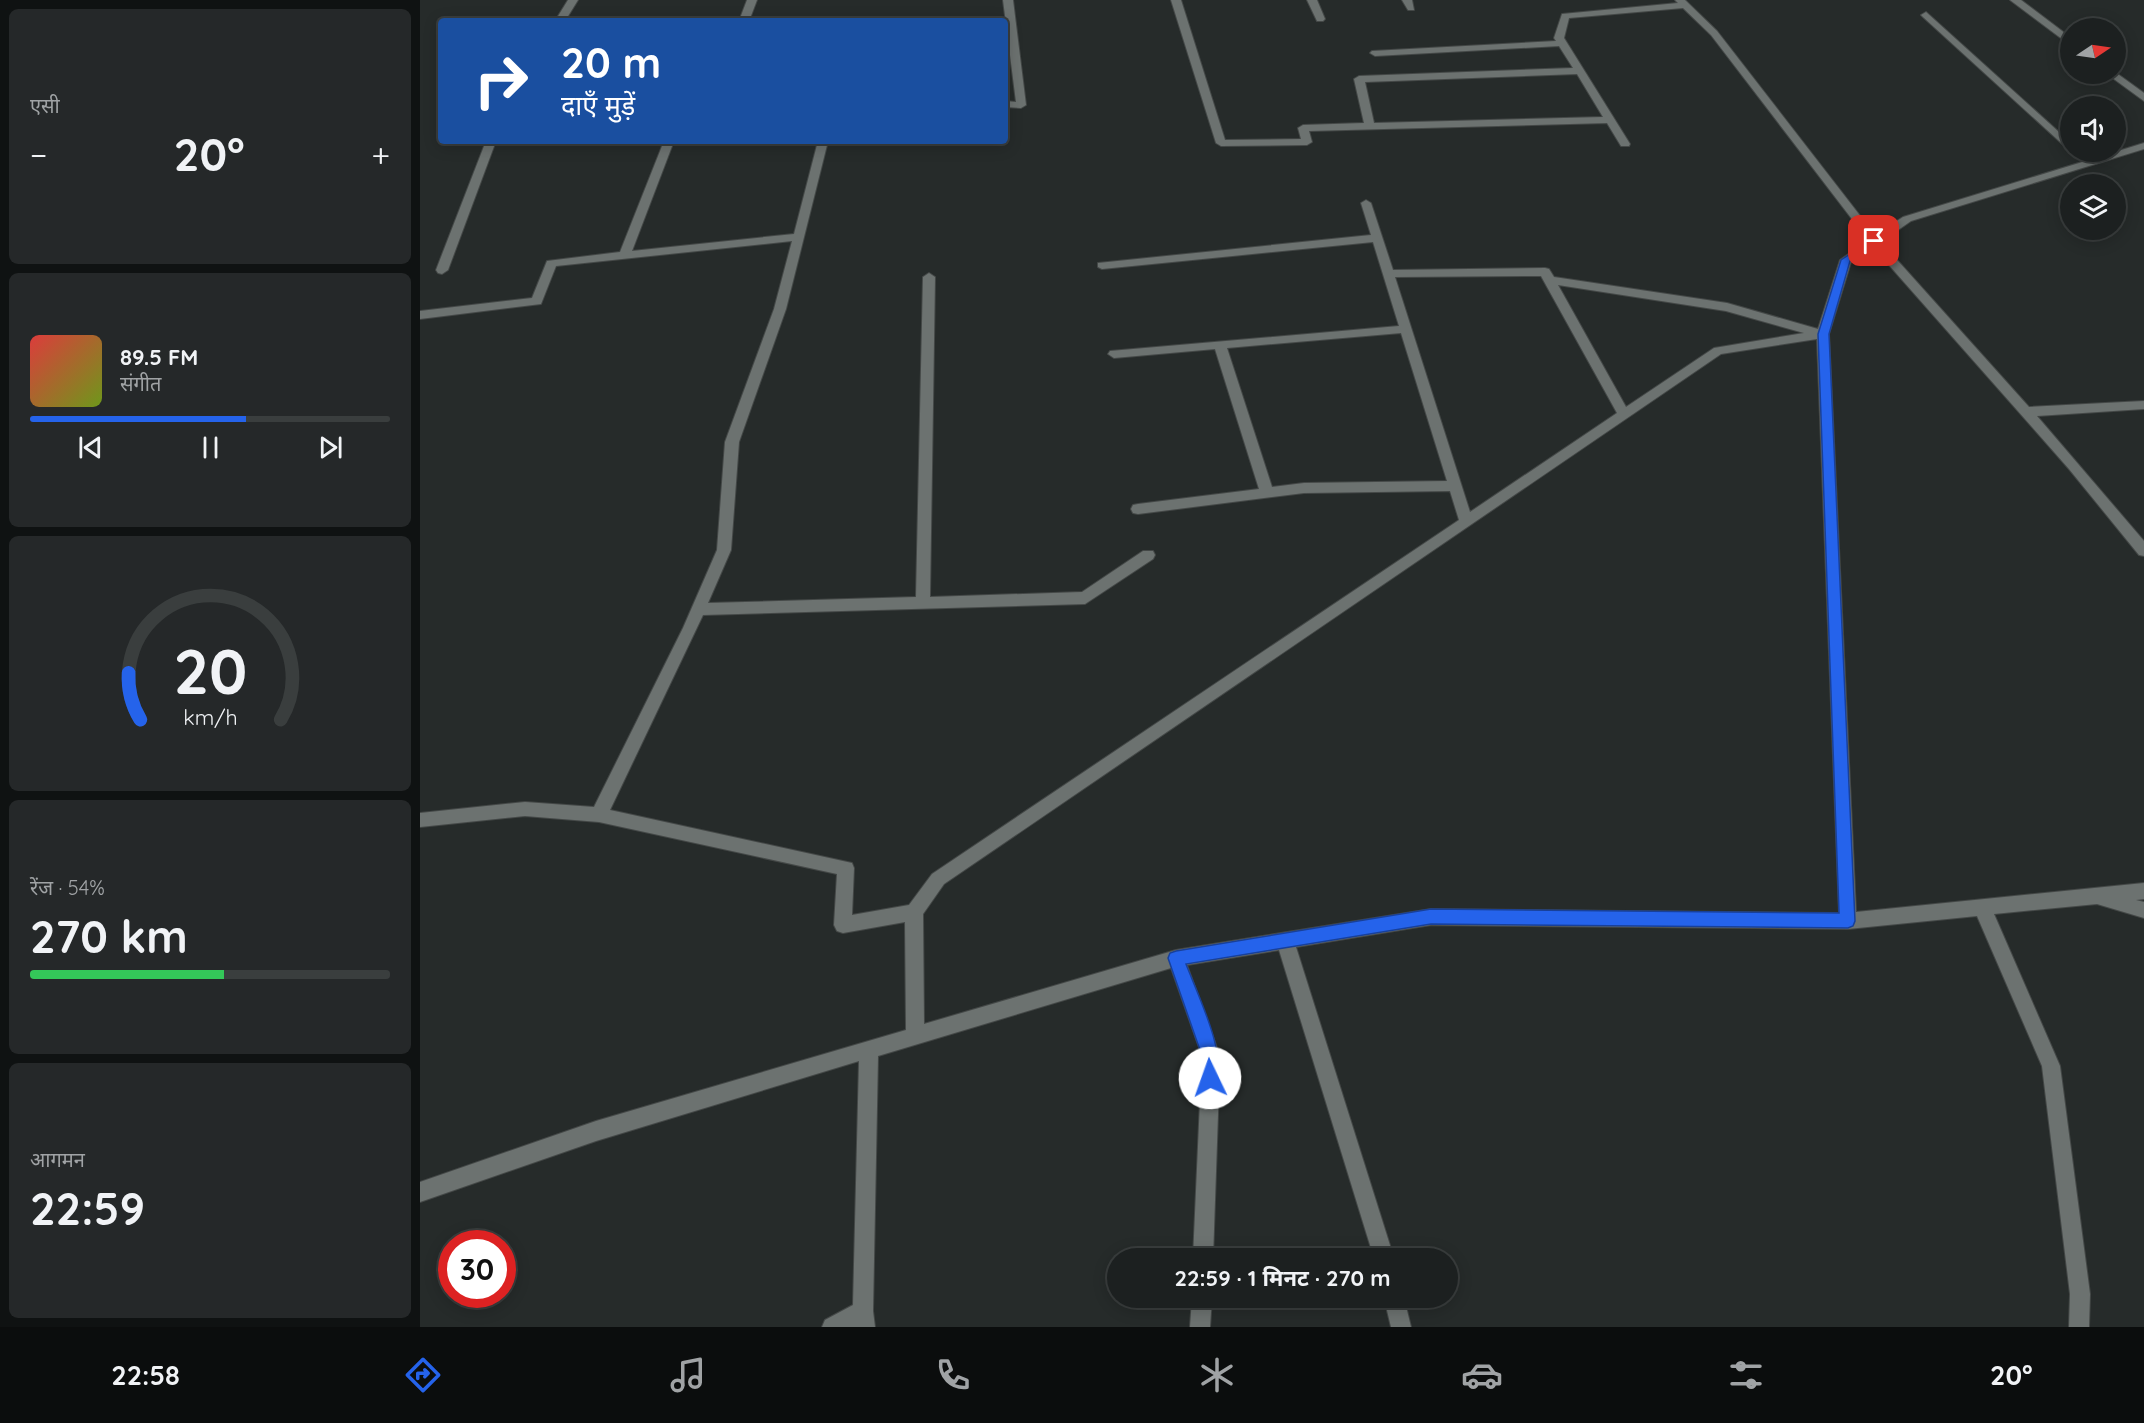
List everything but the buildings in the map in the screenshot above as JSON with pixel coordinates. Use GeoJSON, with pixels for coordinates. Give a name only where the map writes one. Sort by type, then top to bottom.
{"type":"FeatureCollection","features":[{"type":"Feature","properties":{"kind":"street"},"geometry":{"type":"LineString","coordinates":[[562,18],[573,0]]}},
{"type":"Feature","properties":{"kind":"street"},"geometry":{"type":"LineString","coordinates":[[745,18],[752,0]]}},
{"type":"Feature","properties":{"kind":"street"},"geometry":{"type":"LineString","coordinates":[[1008,0],[1021,105],[1008,104]]}},
{"type":"Feature","properties":{"kind":"street"},"geometry":{"type":"LineString","coordinates":[[1176,0],[1221,143],[1306,142],[1303,128],[1610,120]]}},
{"type":"Feature","properties":{"kind":"street"},"geometry":{"type":"LineString","coordinates":[[1312,0],[1320,19]]}},
{"type":"Feature","properties":{"kind":"street"},"geometry":{"type":"LineString","coordinates":[[2015,0],[2060,34]]}},
{"type":"Feature","properties":{"kind":"street"},"geometry":{"type":"LineString","coordinates":[[1625,144],[1559,38],[1565,16],[1683,3],[1714,33],[1874,241],[2144,551]]}},
{"type":"Feature","properties":{"kind":"street"},"geometry":{"type":"LineString","coordinates":[[1926,15],[2060,139]]}},
{"type":"Feature","properties":{"kind":"street"},"geometry":{"type":"LineString","coordinates":[[1376,53],[1562,43]]}},
{"type":"Feature","properties":{"kind":"street"},"geometry":{"type":"LineString","coordinates":[[1371,127],[1359,79],[1579,71]]}},
{"type":"Feature","properties":{"kind":"street"},"geometry":{"type":"LineString","coordinates":[[2125,84],[2144,98]]}},
{"type":"Feature","properties":{"kind":"street"},"geometry":{"type":"LineString","coordinates":[[442,270],[490,144]]}},
{"type":"Feature","properties":{"kind":"street"},"geometry":{"type":"LineString","coordinates":[[625,255],[668,144]]}},
{"type":"Feature","properties":{"kind":"street"},"geometry":{"type":"LineString","coordinates":[[599,815],[699,609],[724,550],[732,442],[780,309],[823,144]]}},
{"type":"Feature","properties":{"kind":"street"},"geometry":{"type":"LineString","coordinates":[[1848,921],[1823,334],[1846,260],[1907,219],[2144,147]]}},
{"type":"Feature","properties":{"kind":"street"},"geometry":{"type":"LineString","coordinates":[[1366,203],[1466,521]]}},
{"type":"Feature","properties":{"kind":"street"},"geometry":{"type":"LineString","coordinates":[[420,315],[537,301],[551,263],[799,237]]}},
{"type":"Feature","properties":{"kind":"street"},"geometry":{"type":"LineString","coordinates":[[1102,266],[1377,238]]}},
{"type":"Feature","properties":{"kind":"street"},"geometry":{"type":"LineString","coordinates":[[1388,274],[1545,272],[1624,414]]}},
{"type":"Feature","properties":{"kind":"street"},"geometry":{"type":"LineString","coordinates":[[923,603],[929,277]]}},
{"type":"Feature","properties":{"kind":"street"},"geometry":{"type":"LineString","coordinates":[[1550,280],[1727,307],[1823,334]]}},
{"type":"Feature","properties":{"kind":"street"},"geometry":{"type":"LineString","coordinates":[[1114,354],[1406,329]]}},
{"type":"Feature","properties":{"kind":"street"},"geometry":{"type":"LineString","coordinates":[[915,1036],[914,912],[938,879],[1718,351],[1823,334]]}},
{"type":"Feature","properties":{"kind":"street"},"geometry":{"type":"LineString","coordinates":[[1220,345],[1267,492]]}},
{"type":"Feature","properties":{"kind":"street"},"geometry":{"type":"LineString","coordinates":[[2025,412],[2144,405]]}},
{"type":"Feature","properties":{"kind":"street"},"geometry":{"type":"LineString","coordinates":[[1138,509],[1304,488],[1455,486]]}},
{"type":"Feature","properties":{"kind":"street"},"geometry":{"type":"LineString","coordinates":[[699,609],[1085,598],[1148,555]]}},
{"type":"Feature","properties":{"kind":"street"},"geometry":{"type":"LineString","coordinates":[[420,820],[525,809],[599,815],[846,868],[843,925],[914,912]]}},
{"type":"Feature","properties":{"kind":"street"},"geometry":{"type":"LineString","coordinates":[[420,1192],[596,1131],[1176,958],[1431,917],[1848,921],[2144,891]]}},
{"type":"Feature","properties":{"kind":"street"},"geometry":{"type":"LineString","coordinates":[[2097,896],[2144,910]]}},
{"type":"Feature","properties":{"kind":"street"},"geometry":{"type":"LineString","coordinates":[[1982,907],[2051,1066],[2080,1294],[2079,1327]]}},
{"type":"Feature","properties":{"kind":"street"},"geometry":{"type":"LineString","coordinates":[[1285,941],[1381,1248]]}},
{"type":"Feature","properties":{"kind":"street"},"geometry":{"type":"LineString","coordinates":[[1176,958],[1211,1056],[1203,1248]]}},
{"type":"Feature","properties":{"kind":"street"},"geometry":{"type":"LineString","coordinates":[[832,1327],[864,1319],[869,1050]]}},
{"type":"Feature","properties":{"kind":"street"},"geometry":{"type":"LineString","coordinates":[[1200,1327],[1201,1308]]}},
{"type":"Feature","properties":{"kind":"street"},"geometry":{"type":"LineString","coordinates":[[1396,1308],[1401,1327]]}},
{"type":"Feature","properties":{"kind":"route"},"geometry":{"type":"LineString","coordinates":[[1210,1078],[1211,1056],[1176,958],[1431,917],[1848,921],[1823,334],[1846,260],[1874,241]]}}]}
